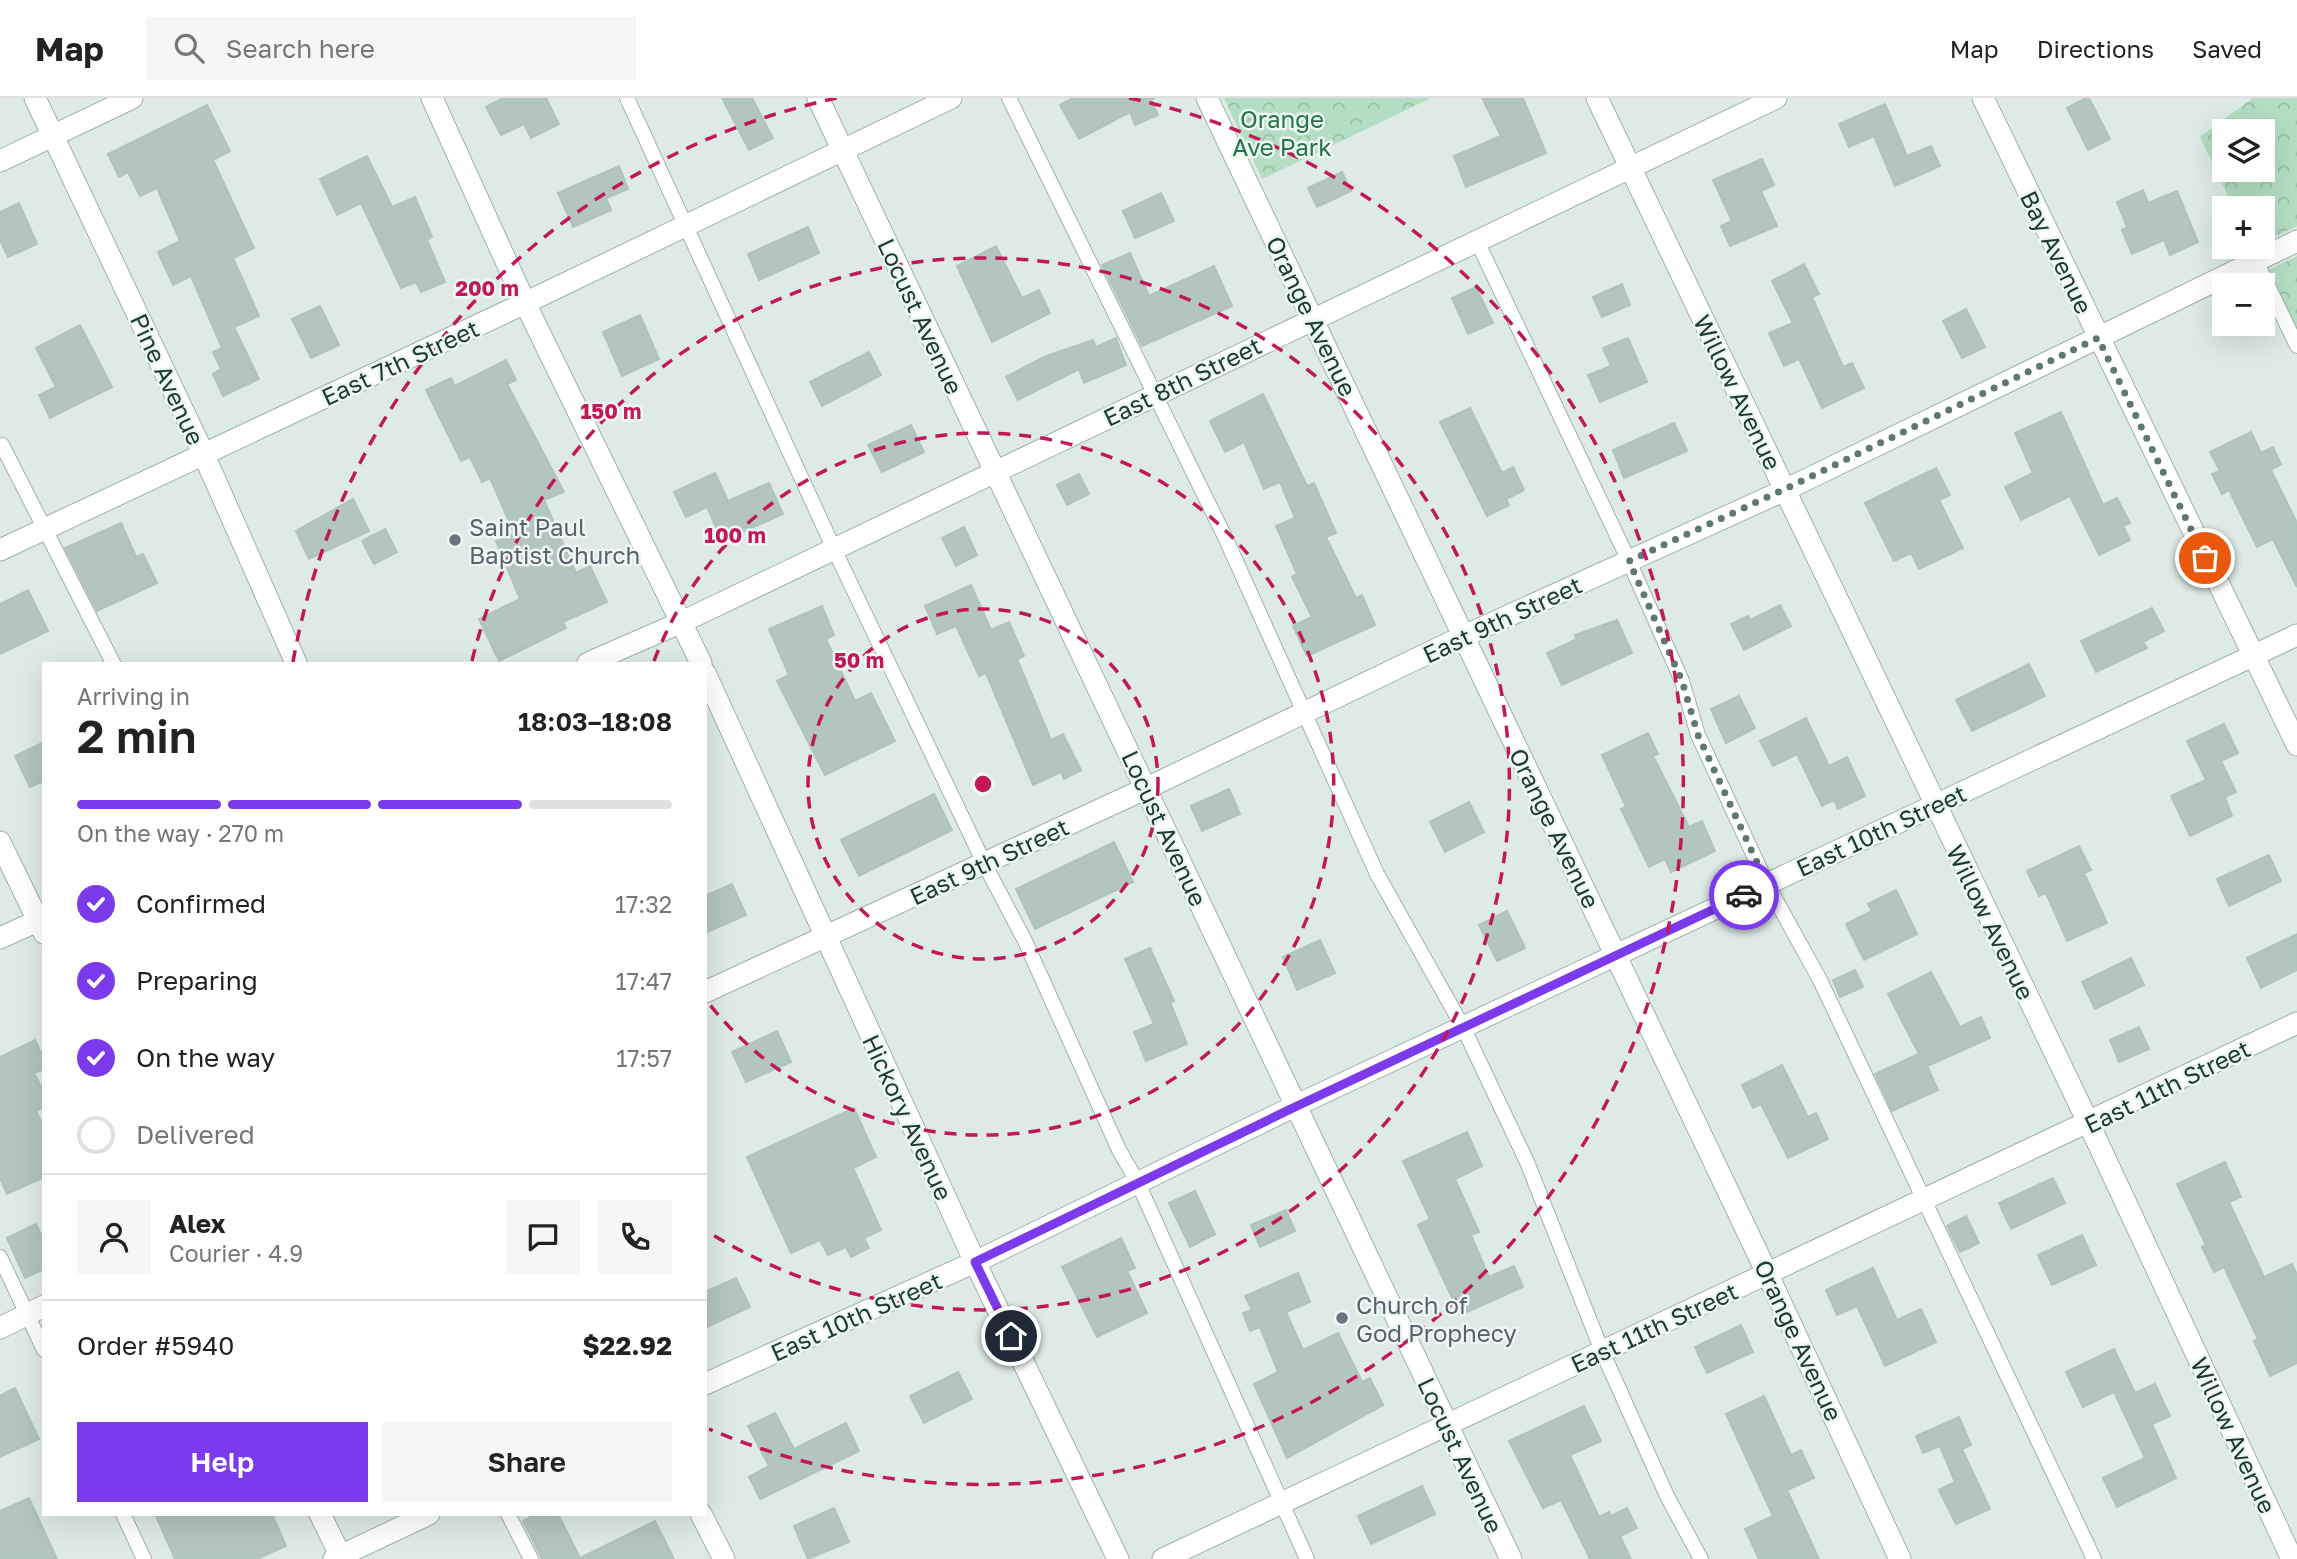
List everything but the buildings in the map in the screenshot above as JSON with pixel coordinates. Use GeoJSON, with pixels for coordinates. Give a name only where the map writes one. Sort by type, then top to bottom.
{"type":"FeatureCollection","features":[{"type":"Feature","properties":{"kind":"street","name":"Pine Avenue"},"geometry":{"type":"LineString","coordinates":[[35,98],[204,455],[296,662]]}},
{"type":"Feature","properties":{"kind":"street"},"geometry":{"type":"LineString","coordinates":[[0,161],[132,98]]}},
{"type":"Feature","properties":{"kind":"street"},"geometry":{"type":"LineString","coordinates":[[432,98],[525,303],[701,662]]}},
{"type":"Feature","properties":{"kind":"street","name":"Locust Avenue"},"geometry":{"type":"LineString","coordinates":[[817,98],[1511,1559]]}},
{"type":"Feature","properties":{"kind":"street","name":"East 7th Street"},"geometry":{"type":"LineString","coordinates":[[0,550],[525,303],[951,98]]}},
{"type":"Feature","properties":{"kind":"street","name":"Orange Avenue"},"geometry":{"type":"LineString","coordinates":[[1207,98],[1768,1273],[1900,1559]]}},
{"type":"Feature","properties":{"kind":"street","name":"Willow Avenue"},"geometry":{"type":"LineString","coordinates":[[1597,98],[2089,1124],[2292,1559]]}},
{"type":"Feature","properties":{"kind":"street","name":"East 8th Street"},"geometry":{"type":"LineString","coordinates":[[591,662],[682,622],[1776,98]]}},
{"type":"Feature","properties":{"kind":"street","name":"Bay Avenue"},"geometry":{"type":"LineString","coordinates":[[1983,98],[2297,745]]}},
{"type":"Feature","properties":{"kind":"street","name":"East 9th Street"},"geometry":{"type":"LineString","coordinates":[[707,991],[1147,788],[1464,636],[1785,489],[2297,241]]}},
{"type":"Feature","properties":{"kind":"street","name":"East 10th Street"},"geometry":{"type":"LineString","coordinates":[[707,1383],[975,1262],[1463,1027],[2297,635]]}},
{"type":"Feature","properties":{"kind":"street","name":"Hickory Avenue"},"geometry":{"type":"LineString","coordinates":[[707,677],[975,1262],[1118,1559]]}},
{"type":"Feature","properties":{"kind":"street"},"geometry":{"type":"LineString","coordinates":[[0,842],[42,924],[0,938]]}},
{"type":"Feature","properties":{"kind":"street","name":"East 11th Street"},"geometry":{"type":"LineString","coordinates":[[1163,1559],[2089,1124],[2297,1023]]}},
{"type":"Feature","properties":{"kind":"street"},"geometry":{"type":"LineString","coordinates":[[0,1328],[35,1311]]}},
{"type":"Feature","properties":{"kind":"street"},"geometry":{"type":"LineString","coordinates":[[321,1516],[339,1558],[425,1516]]}},
{"type":"Feature","properties":{"kind":"street"},"geometry":{"type":"LineString","coordinates":[[702,1516],[724,1559]]}},
{"type":"Feature","properties":{"kind":"lane"},"geometry":{"type":"LineString","coordinates":[[627,98],[834,549],[1024,941],[1119,1150],[1138,1183],[1307,1559]]}},
{"type":"Feature","properties":{"kind":"lane"},"geometry":{"type":"LineString","coordinates":[[1009,98],[1225,537],[1377,874],[1463,1027],[1527,1162],[1602,1351],[1667,1496],[1701,1559]]}},
{"type":"Feature","properties":{"kind":"lane"},"geometry":{"type":"LineString","coordinates":[[1476,241],[1629,561],[1682,681],[1698,735],[1767,884],[1803,944],[2094,1559]]}},
{"type":"Feature","properties":{"kind":"lane"},"geometry":{"type":"LineString","coordinates":[[2256,261],[2297,346]]}},
{"type":"Feature","properties":{"kind":"lane"},"geometry":{"type":"LineString","coordinates":[[2,445],[112,662]]}},
{"type":"Feature","properties":{"kind":"lane"},"geometry":{"type":"LineString","coordinates":[[0,1257],[35,1311],[42,1341]]}},
{"type":"Feature","properties":{"kind":"lane"},"geometry":{"type":"LineString","coordinates":[[124,1516],[144,1559]]}},
{"type":"Feature","properties":{"kind":"lane"},"geometry":{"type":"LineString","coordinates":[[509,1516],[531,1559]]}},
{"type":"Feature","properties":{"kind":"green space","name":"Orange Ave Park"},"geometry":{"type":"Polygon","coordinates":[[[1224,98],[1431,98],[1262,179],[1224,98]]]}},
{"type":"Feature","properties":{"kind":"green space"},"geometry":{"type":"Polygon","coordinates":[[[2253,98],[2297,98],[2297,226],[2275,236],[2275,196],[2228,196],[2222,182],[2275,182],[2275,119],[2224,119],[2253,98]]]}},
{"type":"Feature","properties":{"kind":"green space"},"geometry":{"type":"Polygon","coordinates":[[[2212,128],[2212,162],[2200,137],[2212,128]]]}},
{"type":"Feature","properties":{"kind":"green space"},"geometry":{"type":"Polygon","coordinates":[[[2297,256],[2297,340],[2275,293],[2275,273],[2265,272],[2297,256]]]}},
{"type":"Feature","properties":{"kind":"way so far"},"geometry":{"type":"LineString","coordinates":[[1744,895],[1767,884],[1698,735],[1682,681],[1629,561],[2098,338],[2205,558]]}},
{"type":"Feature","properties":{"kind":"place","name":"Saint Paul Baptist Church"},"geometry":{"type":"Point","coordinates":[455,540]}},
{"type":"Feature","properties":{"kind":"place","name":"Church of God Prophecy"},"geometry":{"type":"Point","coordinates":[1342,1318]}},
{"type":"Feature","properties":{"kind":"route"},"geometry":{"type":"LineString","coordinates":[[1011,1336],[975,1262],[1744,895]]}}]}
